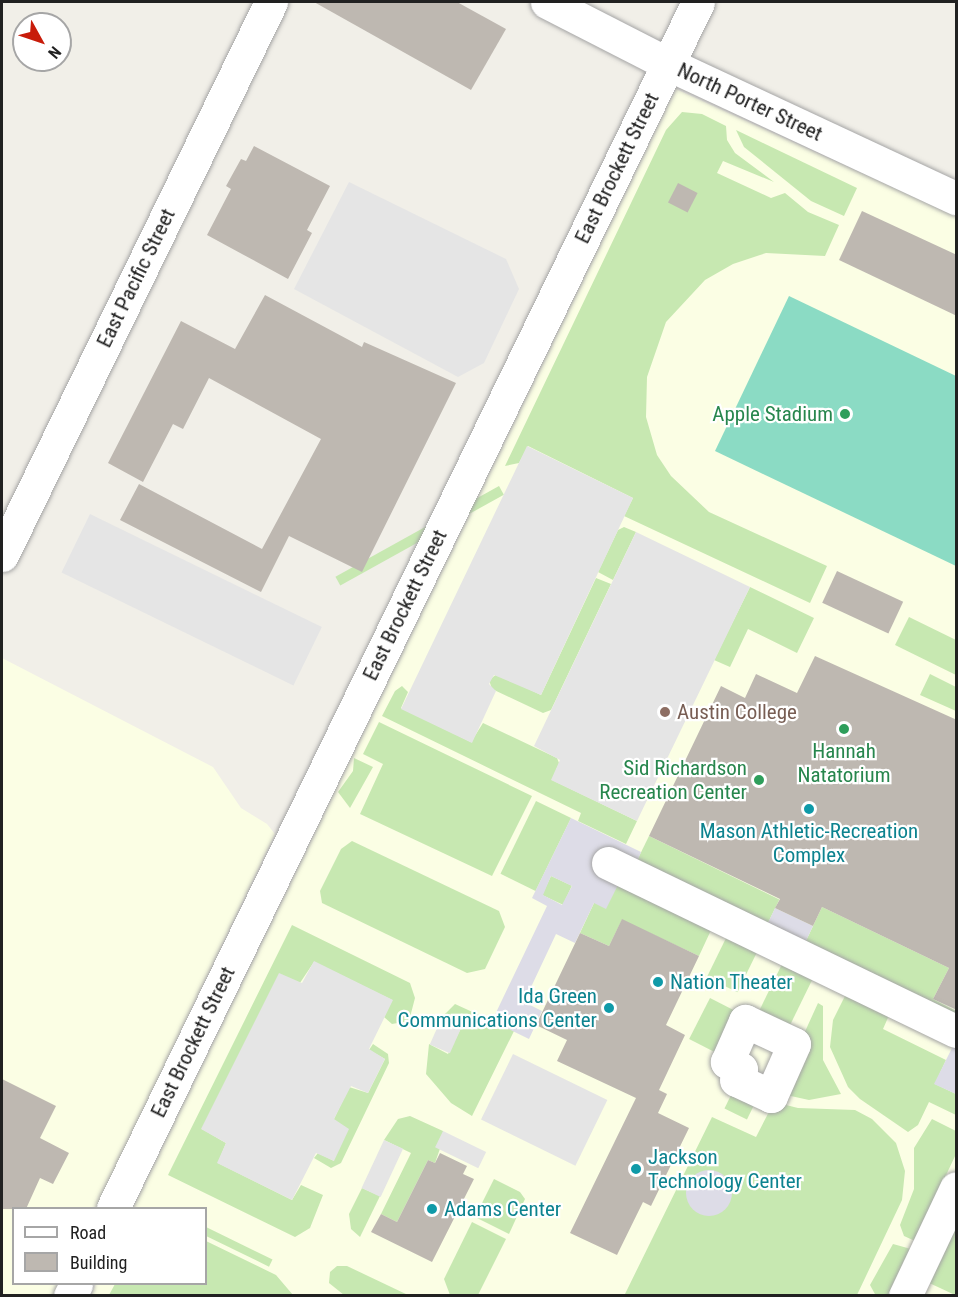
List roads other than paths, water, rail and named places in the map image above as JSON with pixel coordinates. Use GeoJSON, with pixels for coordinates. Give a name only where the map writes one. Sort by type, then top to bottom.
{"type":"FeatureCollection","features":[{"type":"Feature","properties":{"kind":"street","name":"East Pacific Street"},"geometry":{"type":"LineString","coordinates":[[2,555],[272,2]]}},
{"type":"Feature","properties":{"kind":"street","name":"North Porter Street"},"geometry":{"type":"LineString","coordinates":[[547,2],[668,64],[957,198]]}},
{"type":"Feature","properties":{"kind":"street","name":"East Brockett Street"},"geometry":{"type":"LineString","coordinates":[[114,1207],[698,2]]}},
{"type":"Feature","properties":{"kind":"street"},"geometry":{"type":"LineString","coordinates":[[608,863],[957,1031]]}},
{"type":"Feature","properties":{"kind":"street"},"geometry":{"type":"LineString","coordinates":[[905,1296],[957,1188]]}},
{"type":"Feature","properties":{"kind":"place","name":"Apple Stadium"},"geometry":{"type":"Point","coordinates":[845,414]}},
{"type":"Feature","properties":{"kind":"place","name":"Austin College"},"geometry":{"type":"Point","coordinates":[665,712]}},
{"type":"Feature","properties":{"kind":"place","name":"Hannah Natatorium"},"geometry":{"type":"Point","coordinates":[844,729]}},
{"type":"Feature","properties":{"kind":"place","name":"Sid Richardson Recreation Center"},"geometry":{"type":"Point","coordinates":[759,780]}},
{"type":"Feature","properties":{"kind":"place","name":"Mason Athletic-Recreation Complex"},"geometry":{"type":"Point","coordinates":[809,809]}},
{"type":"Feature","properties":{"kind":"place","name":"Nation Theater"},"geometry":{"type":"Point","coordinates":[658,982]}},
{"type":"Feature","properties":{"kind":"place","name":"Ida Green Communications Center"},"geometry":{"type":"Point","coordinates":[609,1008]}},
{"type":"Feature","properties":{"kind":"place","name":"Jackson Technology Center"},"geometry":{"type":"Point","coordinates":[636,1169]}},
{"type":"Feature","properties":{"kind":"place","name":"Adams Center"},"geometry":{"type":"Point","coordinates":[432,1209]}}]}
